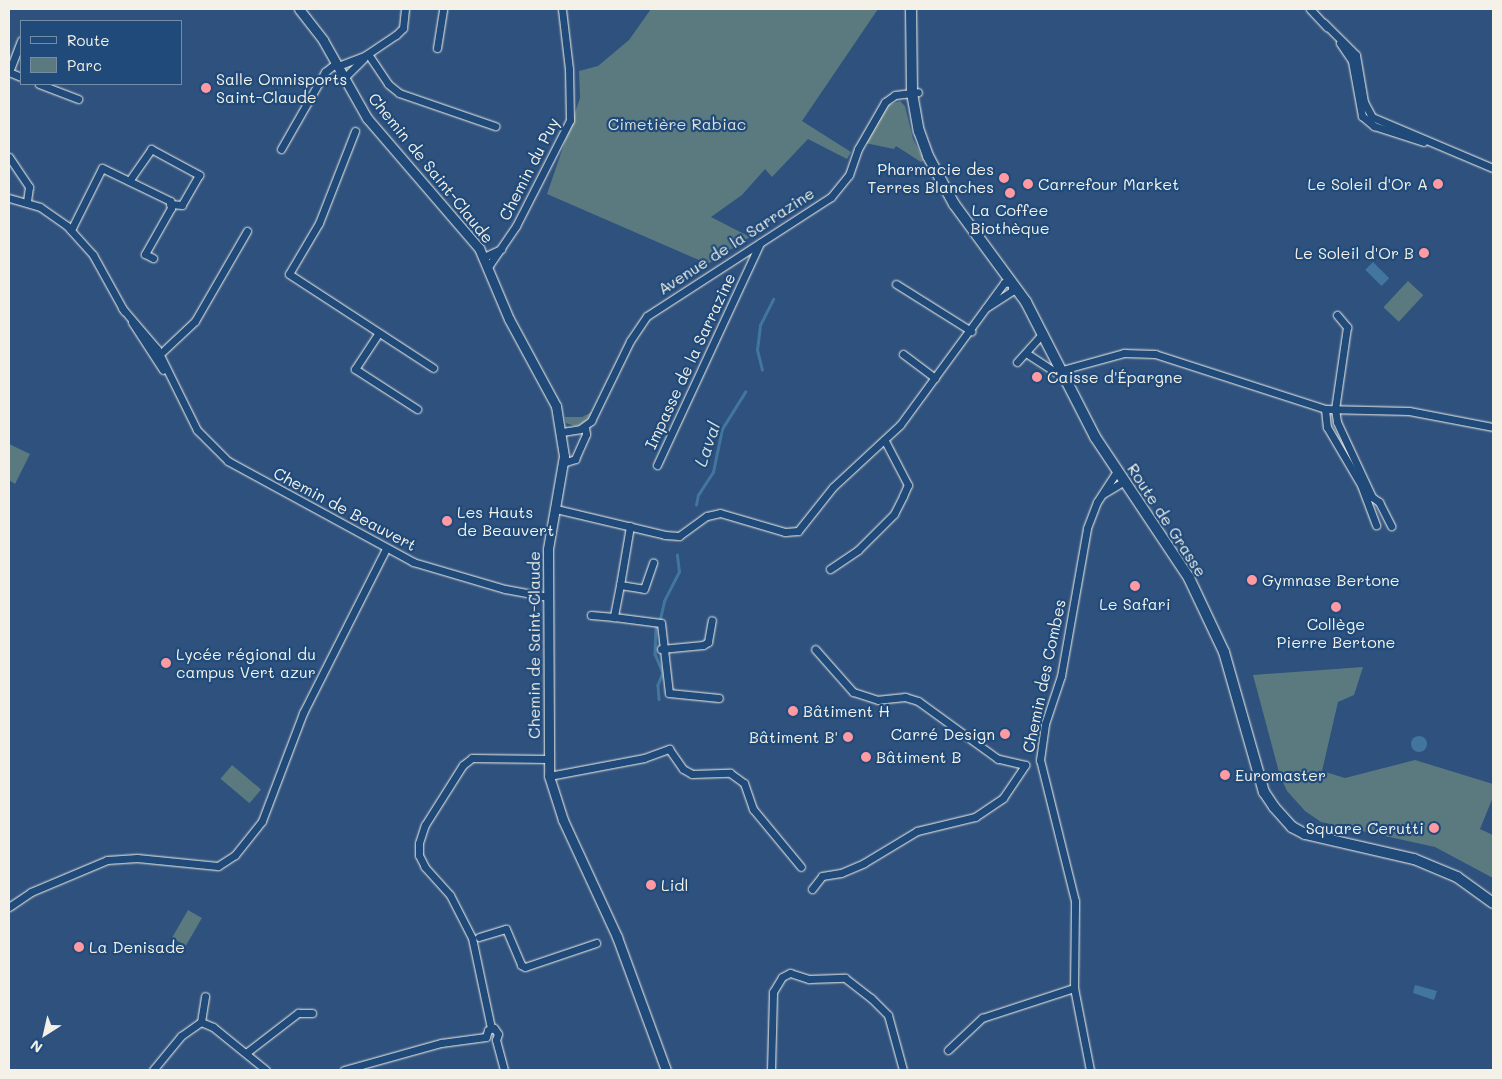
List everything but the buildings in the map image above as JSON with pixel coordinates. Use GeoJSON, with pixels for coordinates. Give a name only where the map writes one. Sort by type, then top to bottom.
{"type":"FeatureCollection","features":[{"type":"Feature","properties":{"kind":"main road"},"geometry":{"type":"LineString","coordinates":[[912,9],[915,92]]}},
{"type":"Feature","properties":{"kind":"main road"},"geometry":{"type":"LineString","coordinates":[[915,92],[920,47],[918,9]]}},
{"type":"Feature","properties":{"kind":"main road","name":"Route de Grasse"},"geometry":{"type":"LineString","coordinates":[[915,92],[921,139],[941,182],[1012,282],[1043,333],[1063,370],[1083,415],[1116,472],[1181,564],[1216,634],[1238,696],[1264,792],[1274,807],[1292,827],[1305,834],[1422,862],[1457,877],[1493,903]]}},
{"type":"Feature","properties":{"kind":"street","name":"Chemin de Saint-Claude"},"geometry":{"type":"LineString","coordinates":[[299,9],[320,35],[367,118],[484,257],[509,319],[550,390],[562,432],[563,463],[548,549],[549,776],[563,820],[617,937],[666,1070]]}},
{"type":"Feature","properties":{"kind":"street"},"geometry":{"type":"LineString","coordinates":[[344,78],[367,55],[402,28],[405,9]]}},
{"type":"Feature","properties":{"kind":"street"},"geometry":{"type":"LineString","coordinates":[[437,48],[443,9]]}},
{"type":"Feature","properties":{"kind":"street","name":"Chemin du Puy"},"geometry":{"type":"LineString","coordinates":[[488,267],[516,226],[570,120],[569,69],[562,9]]}},
{"type":"Feature","properties":{"kind":"street"},"geometry":{"type":"LineString","coordinates":[[1310,9],[1348,53],[1358,80],[1358,106],[1368,122],[1442,146],[1493,168]]}},
{"type":"Feature","properties":{"kind":"street"},"geometry":{"type":"LineString","coordinates":[[9,72],[20,43]]}},
{"type":"Feature","properties":{"kind":"street"},"geometry":{"type":"LineString","coordinates":[[281,150],[325,72],[337,65],[367,55]]}},
{"type":"Feature","properties":{"kind":"street"},"geometry":{"type":"LineString","coordinates":[[367,55],[388,84],[399,93],[495,126]]}},
{"type":"Feature","properties":{"kind":"street"},"geometry":{"type":"LineString","coordinates":[[42,85],[78,99]]}},
{"type":"Feature","properties":{"kind":"street","name":"Avenue de la Sarrazine"},"geometry":{"type":"LineString","coordinates":[[563,463],[574,459],[586,434],[585,427],[598,409],[637,327],[647,316],[760,242],[808,214],[839,189],[884,102],[895,95],[915,92]]}},
{"type":"Feature","properties":{"kind":"street"},"geometry":{"type":"LineString","coordinates":[[355,131],[319,223],[289,274],[378,334],[433,368]]}},
{"type":"Feature","properties":{"kind":"street"},"geometry":{"type":"LineString","coordinates":[[71,230],[99,170],[130,182],[170,204],[182,205],[199,175],[151,149],[130,182]]}},
{"type":"Feature","properties":{"kind":"street"},"geometry":{"type":"LineString","coordinates":[[9,157],[29,187],[27,201]]}},
{"type":"Feature","properties":{"kind":"street","name":"Chemin de Beauvert"},"geometry":{"type":"LineString","coordinates":[[9,198],[27,201],[40,206],[71,230],[93,255],[122,308],[171,381]]}},
{"type":"Feature","properties":{"kind":"street"},"geometry":{"type":"LineString","coordinates":[[153,258],[145,254],[170,204]]}},
{"type":"Feature","properties":{"kind":"street"},"geometry":{"type":"LineString","coordinates":[[160,354],[195,321],[247,231]]}},
{"type":"Feature","properties":{"kind":"street","name":"Impasse de la Sarrazine"},"geometry":{"type":"LineString","coordinates":[[657,465],[760,242]]}},
{"type":"Feature","properties":{"kind":"street"},"geometry":{"type":"LineString","coordinates":[[484,257],[501,249]]}},
{"type":"Feature","properties":{"kind":"street"},"geometry":{"type":"LineString","coordinates":[[556,509],[679,536],[707,516],[720,513],[785,532],[798,531],[833,488],[885,441],[971,331],[986,308],[1012,291],[1012,282]]}},
{"type":"Feature","properties":{"kind":"street"},"geometry":{"type":"LineString","coordinates":[[896,284],[971,331]]}},
{"type":"Feature","properties":{"kind":"street","name":"Chemin de Beauvert"},"geometry":{"type":"LineString","coordinates":[[122,308],[160,354],[171,381],[197,430],[228,461],[386,549],[414,562],[464,577],[548,597]]}},
{"type":"Feature","properties":{"kind":"street"},"geometry":{"type":"LineString","coordinates":[[1337,315],[1347,327],[1335,409],[1340,431],[1372,497],[1379,502],[1391,526]]}},
{"type":"Feature","properties":{"kind":"street"},"geometry":{"type":"LineString","coordinates":[[1017,362],[1043,333]]}},
{"type":"Feature","properties":{"kind":"street"},"geometry":{"type":"LineString","coordinates":[[378,334],[355,369],[417,409]]}},
{"type":"Feature","properties":{"kind":"street"},"geometry":{"type":"LineString","coordinates":[[1026,353],[1050,371],[1076,367],[1124,352],[1155,354],[1325,409],[1409,411],[1493,427]]}},
{"type":"Feature","properties":{"kind":"street"},"geometry":{"type":"LineString","coordinates":[[903,354],[935,378]]}},
{"type":"Feature","properties":{"kind":"street"},"geometry":{"type":"LineString","coordinates":[[1325,409],[1327,427],[1361,485],[1376,525]]}},
{"type":"Feature","properties":{"kind":"street"},"geometry":{"type":"LineString","coordinates":[[562,432],[585,427]]}},
{"type":"Feature","properties":{"kind":"street"},"geometry":{"type":"LineString","coordinates":[[830,570],[858,550],[894,514],[908,485],[885,441]]}},
{"type":"Feature","properties":{"kind":"street","name":"Chemin des Combes"},"geometry":{"type":"LineString","coordinates":[[1090,1070],[1074,988],[1075,901],[1040,760],[1045,724],[1061,676],[1087,528],[1101,495],[1116,472]]}},
{"type":"Feature","properties":{"kind":"street"},"geometry":{"type":"LineString","coordinates":[[1101,495],[1123,482]]}},
{"type":"Feature","properties":{"kind":"street"},"geometry":{"type":"LineString","coordinates":[[614,617],[630,526]]}},
{"type":"Feature","properties":{"kind":"street"},"geometry":{"type":"LineString","coordinates":[[9,907],[31,892],[107,860],[137,858],[206,866],[223,864],[235,855],[262,821],[303,714],[386,549]]}},
{"type":"Feature","properties":{"kind":"street"},"geometry":{"type":"LineString","coordinates":[[620,585],[644,589],[653,563]]}},
{"type":"Feature","properties":{"kind":"street"},"geometry":{"type":"LineString","coordinates":[[591,615],[661,623],[662,649],[669,693],[719,698]]}},
{"type":"Feature","properties":{"kind":"street"},"geometry":{"type":"LineString","coordinates":[[662,649],[703,645],[708,642],[712,620]]}},
{"type":"Feature","properties":{"kind":"street"},"geometry":{"type":"LineString","coordinates":[[812,889],[822,876],[864,864],[917,831],[962,822],[981,813],[1003,798],[1025,765],[998,759],[918,701],[905,697],[878,700],[854,692],[815,649]]}},
{"type":"Feature","properties":{"kind":"street"},"geometry":{"type":"LineString","coordinates":[[549,776],[644,758],[669,749],[683,769],[692,774],[730,773],[744,783],[752,809],[801,867]]}},
{"type":"Feature","properties":{"kind":"street"},"geometry":{"type":"LineString","coordinates":[[486,1037],[491,1028],[472,938],[454,901],[424,867],[419,855],[419,842],[425,825],[463,765],[472,758],[550,759]]}},
{"type":"Feature","properties":{"kind":"street"},"geometry":{"type":"LineString","coordinates":[[479,936],[506,929],[521,965],[526,967],[596,944]]}},
{"type":"Feature","properties":{"kind":"street"},"geometry":{"type":"LineString","coordinates":[[771,1070],[773,992],[782,977],[790,974],[809,979],[844,978],[871,998],[888,1015],[903,1070]]}},
{"type":"Feature","properties":{"kind":"street"},"geometry":{"type":"LineString","coordinates":[[948,1050],[982,1018],[1074,988]]}},
{"type":"Feature","properties":{"kind":"street"},"geometry":{"type":"LineString","coordinates":[[154,1070],[182,1036],[201,1022],[205,996]]}},
{"type":"Feature","properties":{"kind":"street"},"geometry":{"type":"LineString","coordinates":[[246,1052],[298,1013],[312,1013]]}},
{"type":"Feature","properties":{"kind":"street"},"geometry":{"type":"LineString","coordinates":[[201,1022],[213,1027],[266,1070]]}},
{"type":"Feature","properties":{"kind":"street"},"geometry":{"type":"LineString","coordinates":[[491,1028],[498,1032],[496,1040],[504,1070]]}},
{"type":"Feature","properties":{"kind":"street"},"geometry":{"type":"LineString","coordinates":[[344,1070],[440,1043],[486,1037],[496,1040]]}},
{"type":"Feature","properties":{"kind":"green space","name":"Cimetière Rabiac"},"geometry":{"type":"Polygon","coordinates":[[[651,9],[878,9],[802,121],[851,152],[847,159],[808,139],[772,177],[765,169],[742,195],[711,217],[750,237],[708,264],[547,194],[580,98],[579,71],[598,66],[629,40],[651,9]]]}},
{"type":"Feature","properties":{"kind":"green space"},"geometry":{"type":"Polygon","coordinates":[[[900,101],[905,106],[913,139],[924,160],[921,162],[896,146],[894,149],[865,143],[886,106],[900,101]]]}},
{"type":"Feature","properties":{"kind":"green space"},"geometry":{"type":"Polygon","coordinates":[[[1408,281],[1423,295],[1399,322],[1383,307],[1408,281]]]}},
{"type":"Feature","properties":{"kind":"green space"},"geometry":{"type":"Polygon","coordinates":[[[594,411],[584,423],[575,426],[566,423],[565,417],[582,417],[594,411]]]}},
{"type":"Feature","properties":{"kind":"green space"},"geometry":{"type":"Polygon","coordinates":[[[9,444],[30,454],[15,484],[9,480],[9,444]]]}},
{"type":"Feature","properties":{"kind":"green space"},"geometry":{"type":"Polygon","coordinates":[[[1363,667],[1354,695],[1338,702],[1322,771],[1345,778],[1415,760],[1493,784],[1493,797],[1480,829],[1493,835],[1493,878],[1435,847],[1321,822],[1305,811],[1287,791],[1280,776],[1253,675],[1363,667]]]}},
{"type":"Feature","properties":{"kind":"green space"},"geometry":{"type":"Polygon","coordinates":[[[232,765],[261,789],[250,803],[220,779],[232,765]]]}},
{"type":"Feature","properties":{"kind":"green space"},"geometry":{"type":"Polygon","coordinates":[[[188,910],[202,918],[186,946],[172,938],[188,910]]]}},
{"type":"Feature","properties":{"kind":"water"},"geometry":{"type":"Polygon","coordinates":[[[1373,262],[1389,278],[1381,286],[1365,270],[1373,262]]]}},
{"type":"Feature","properties":{"kind":"water"},"geometry":{"type":"Polygon","coordinates":[[[1419,736],[1427,744],[1419,752],[1411,744],[1419,736]]]}},
{"type":"Feature","properties":{"kind":"water"},"geometry":{"type":"Polygon","coordinates":[[[1415,985],[1437,991],[1434,1000],[1413,993],[1415,985]]]}},
{"type":"Feature","properties":{"kind":"waterway","name":"Laval"},"geometry":{"type":"LineString","coordinates":[[762,370],[757,350],[760,325],[773,299]]}},
{"type":"Feature","properties":{"kind":"waterway","name":"Laval"},"geometry":{"type":"LineString","coordinates":[[696,505],[698,495],[713,472],[722,429],[745,392]]}},
{"type":"Feature","properties":{"kind":"waterway","name":"Laval"},"geometry":{"type":"LineString","coordinates":[[660,619],[664,601],[679,572],[677,555]]}},
{"type":"Feature","properties":{"kind":"waterway","name":"Laval"},"geometry":{"type":"LineString","coordinates":[[656,625],[655,654],[663,673],[658,685],[659,699]]}},
{"type":"Feature","properties":{"kind":"place","name":"Salle Omnisports Saint-Claude"},"geometry":{"type":"Point","coordinates":[206,88]}},
{"type":"Feature","properties":{"kind":"place","name":"Pharmacie des Terres Blanches"},"geometry":{"type":"Point","coordinates":[1004,178]}},
{"type":"Feature","properties":{"kind":"place","name":"Carrefour Market"},"geometry":{"type":"Point","coordinates":[1028,184]}},
{"type":"Feature","properties":{"kind":"place","name":"Le Soleil d'Or A"},"geometry":{"type":"Point","coordinates":[1438,184]}},
{"type":"Feature","properties":{"kind":"place","name":"La Coffee Biothèque"},"geometry":{"type":"Point","coordinates":[1010,193]}},
{"type":"Feature","properties":{"kind":"place","name":"Le Soleil d'Or B"},"geometry":{"type":"Point","coordinates":[1424,253]}},
{"type":"Feature","properties":{"kind":"place","name":"Caisse d'Épargne"},"geometry":{"type":"Point","coordinates":[1037,377]}},
{"type":"Feature","properties":{"kind":"place","name":"Les Hauts de Beauvert"},"geometry":{"type":"Point","coordinates":[447,521]}},
{"type":"Feature","properties":{"kind":"place","name":"Gymnase Bertone"},"geometry":{"type":"Point","coordinates":[1252,580]}},
{"type":"Feature","properties":{"kind":"place","name":"Le Safari"},"geometry":{"type":"Point","coordinates":[1135,586]}},
{"type":"Feature","properties":{"kind":"place","name":"Collège Pierre Bertone"},"geometry":{"type":"Point","coordinates":[1336,607]}},
{"type":"Feature","properties":{"kind":"place","name":"Lycée régional du campus Vert azur"},"geometry":{"type":"Point","coordinates":[166,663]}},
{"type":"Feature","properties":{"kind":"place","name":"Bâtiment H"},"geometry":{"type":"Point","coordinates":[793,711]}},
{"type":"Feature","properties":{"kind":"place","name":"Carré Design"},"geometry":{"type":"Point","coordinates":[1005,734]}},
{"type":"Feature","properties":{"kind":"place","name":"Bâtiment B'"},"geometry":{"type":"Point","coordinates":[848,737]}},
{"type":"Feature","properties":{"kind":"place","name":"Bâtiment B"},"geometry":{"type":"Point","coordinates":[866,757]}},
{"type":"Feature","properties":{"kind":"place","name":"Euromaster"},"geometry":{"type":"Point","coordinates":[1225,775]}},
{"type":"Feature","properties":{"kind":"place","name":"Square Cerutti"},"geometry":{"type":"Point","coordinates":[1434,828]}},
{"type":"Feature","properties":{"kind":"place","name":"Lidl"},"geometry":{"type":"Point","coordinates":[651,885]}},
{"type":"Feature","properties":{"kind":"place","name":"La Denisade"},"geometry":{"type":"Point","coordinates":[79,947]}}]}
